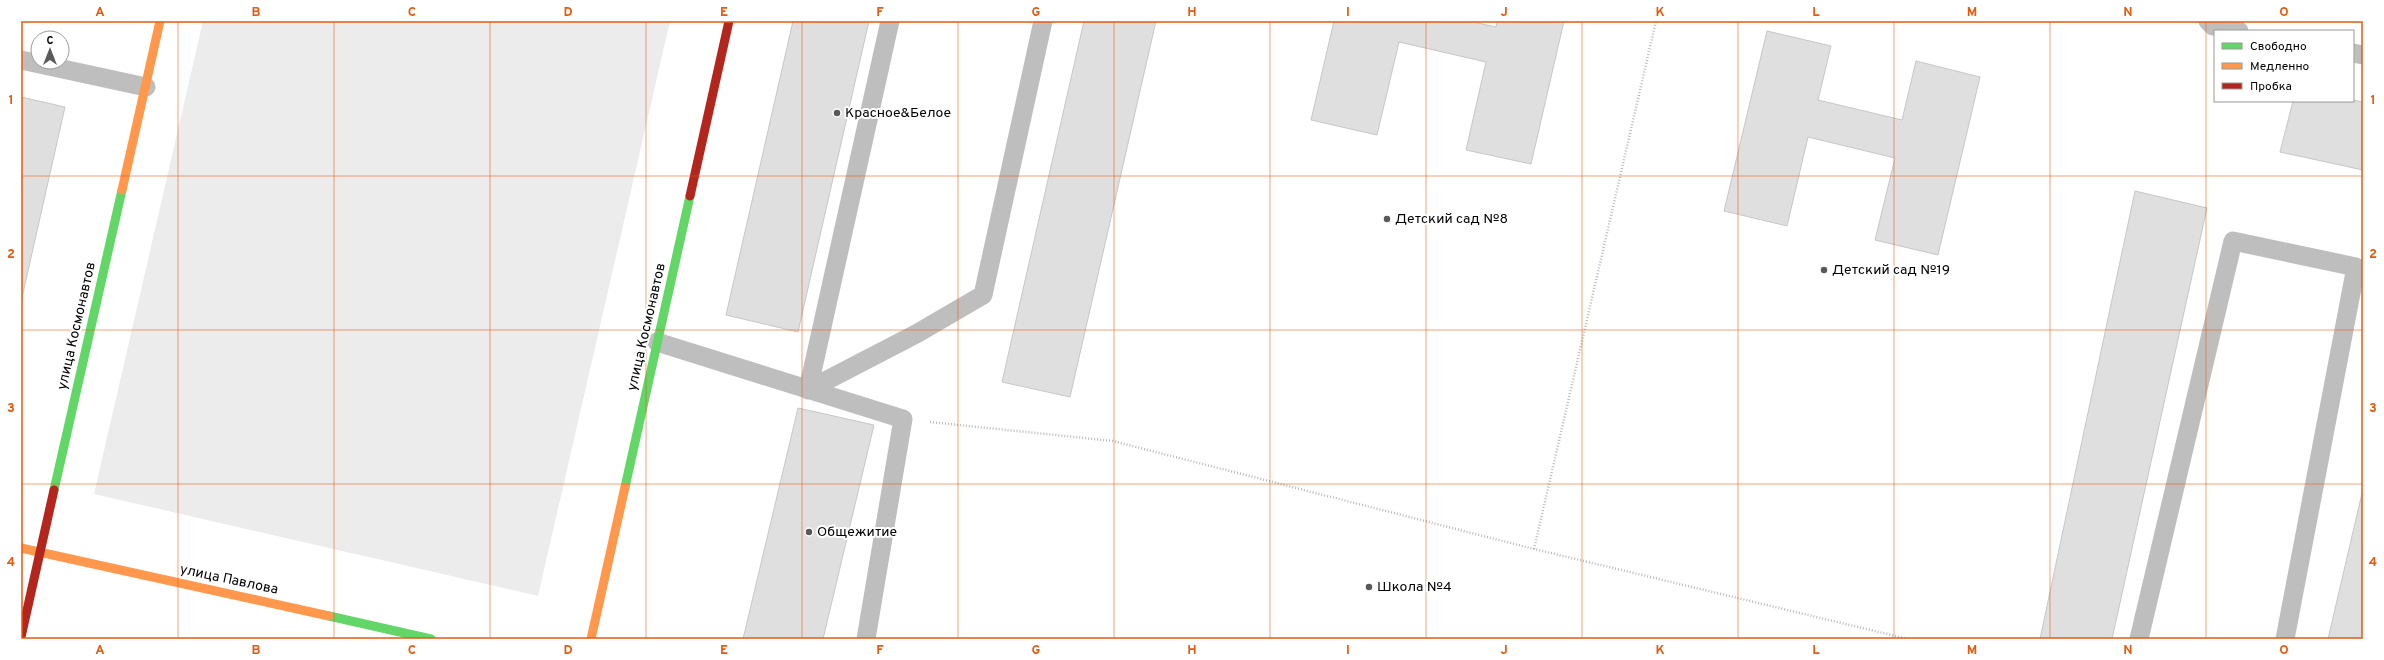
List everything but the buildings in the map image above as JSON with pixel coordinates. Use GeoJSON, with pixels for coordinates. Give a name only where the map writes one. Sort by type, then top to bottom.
{"type":"FeatureCollection","features":[{"type":"Feature","properties":{"kind":"street","name":"улица Космонавтов"},"geometry":{"type":"LineString","coordinates":[[21,636],[160,21]]}},
{"type":"Feature","properties":{"kind":"street","name":"улица Космонавтов"},"geometry":{"type":"LineString","coordinates":[[591,639],[729,21]]}},
{"type":"Feature","properties":{"kind":"street","name":"улица Павлова"},"geometry":{"type":"LineString","coordinates":[[21,548],[431,639]]}},
{"type":"Feature","properties":{"kind":"lane"},"geometry":{"type":"LineString","coordinates":[[808,390],[890,21]]}},
{"type":"Feature","properties":{"kind":"lane"},"geometry":{"type":"LineString","coordinates":[[808,390],[916,334],[983,295],[1043,21]]}},
{"type":"Feature","properties":{"kind":"lane"},"geometry":{"type":"LineString","coordinates":[[2208,21],[2213,26],[2234,30]]}},
{"type":"Feature","properties":{"kind":"lane"},"geometry":{"type":"LineString","coordinates":[[21,60],[146,87]]}},
{"type":"Feature","properties":{"kind":"lane"},"geometry":{"type":"LineString","coordinates":[[2139,639],[2233,241],[2360,268],[2285,639]]}},
{"type":"Feature","properties":{"kind":"lane"},"geometry":{"type":"LineString","coordinates":[[658,342],[904,419],[866,639]]}},
{"type":"Feature","properties":{"kind":"path"},"geometry":{"type":"LineString","coordinates":[[1534,549],[1656,21]]}},
{"type":"Feature","properties":{"kind":"path"},"geometry":{"type":"LineString","coordinates":[[904,419],[1113,441],[1534,549],[1908,639]]}},
{"type":"Feature","properties":{"kind":"shaded area"},"geometry":{"type":"Polygon","coordinates":[[[203,21],[670,21],[538,596],[94,494],[203,21]]]}},
{"type":"Feature","properties":{"kind":"traffic: fast"},"geometry":{"type":"LineString","coordinates":[[54,490],[122,190]]}},
{"type":"Feature","properties":{"kind":"traffic: fast"},"geometry":{"type":"LineString","coordinates":[[625,487],[690,196]]}},
{"type":"Feature","properties":{"kind":"traffic: fast"},"geometry":{"type":"LineString","coordinates":[[329,616],[431,639]]}},
{"type":"Feature","properties":{"kind":"traffic: slow"},"geometry":{"type":"LineString","coordinates":[[122,190],[160,21]]}},
{"type":"Feature","properties":{"kind":"traffic: slow"},"geometry":{"type":"LineString","coordinates":[[591,639],[625,487]]}},
{"type":"Feature","properties":{"kind":"traffic: slow"},"geometry":{"type":"LineString","coordinates":[[21,548],[329,616]]}},
{"type":"Feature","properties":{"kind":"traffic: jam"},"geometry":{"type":"LineString","coordinates":[[690,196],[729,21]]}},
{"type":"Feature","properties":{"kind":"traffic: jam"},"geometry":{"type":"LineString","coordinates":[[21,637],[54,490]]}},
{"type":"Feature","properties":{"kind":"place","name":"Красное&Белое"},"geometry":{"type":"Point","coordinates":[837,113]}},
{"type":"Feature","properties":{"kind":"place","name":"Детский сад №8"},"geometry":{"type":"Point","coordinates":[1387,219]}},
{"type":"Feature","properties":{"kind":"place","name":"Детский сад №19"},"geometry":{"type":"Point","coordinates":[1824,270]}},
{"type":"Feature","properties":{"kind":"place","name":"Общежитие"},"geometry":{"type":"Point","coordinates":[809,532]}},
{"type":"Feature","properties":{"kind":"place","name":"Школа №4"},"geometry":{"type":"Point","coordinates":[1369,587]}}]}
